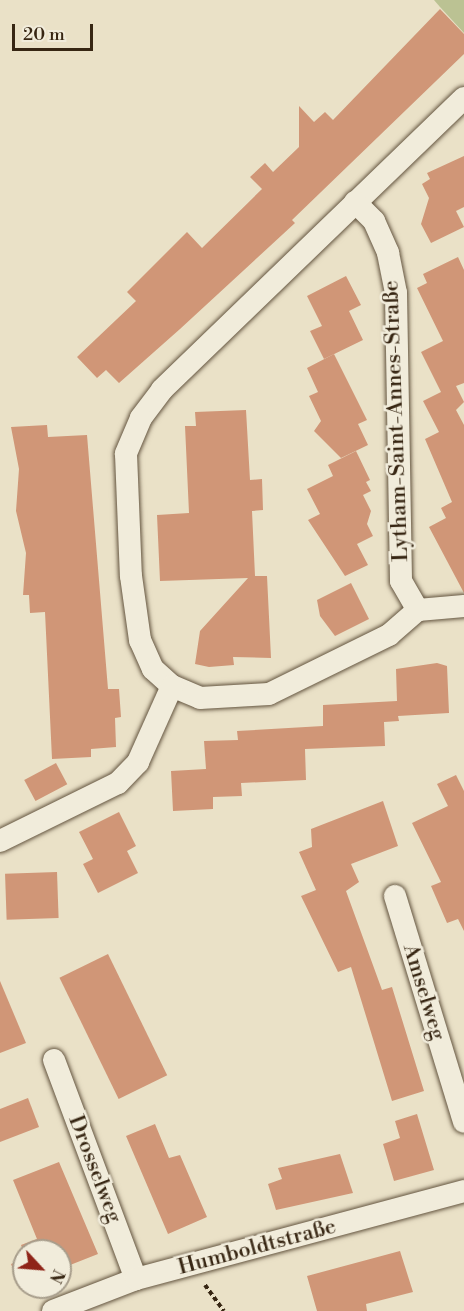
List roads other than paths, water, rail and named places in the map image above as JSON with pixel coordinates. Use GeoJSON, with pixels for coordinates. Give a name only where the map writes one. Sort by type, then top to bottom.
{"type":"FeatureCollection","features":[{"type":"Feature","properties":{"kind":"street"},"geometry":{"type":"LineString","coordinates":[[464,98],[162,390],[141,418],[126,454],[131,576],[140,640],[153,669],[172,686],[200,698],[269,694],[389,635],[418,610],[464,606]]}},
{"type":"Feature","properties":{"kind":"street","name":"Lytham-Saint-Annes-Straße"},"geometry":{"type":"LineString","coordinates":[[355,202],[374,221],[384,242],[396,293],[401,580],[418,610]]}},
{"type":"Feature","properties":{"kind":"street"},"geometry":{"type":"LineString","coordinates":[[0,841],[118,783],[138,762],[172,686]]}},
{"type":"Feature","properties":{"kind":"street","name":"Amselweg"},"geometry":{"type":"LineString","coordinates":[[395,896],[464,1122]]}},
{"type":"Feature","properties":{"kind":"street","name":"Drosselweg"},"geometry":{"type":"LineString","coordinates":[[54,1060],[136,1279]]}},
{"type":"Feature","properties":{"kind":"street","name":"Humboldtstraße"},"geometry":{"type":"LineString","coordinates":[[52,1311],[136,1279],[464,1191]]}}]}
